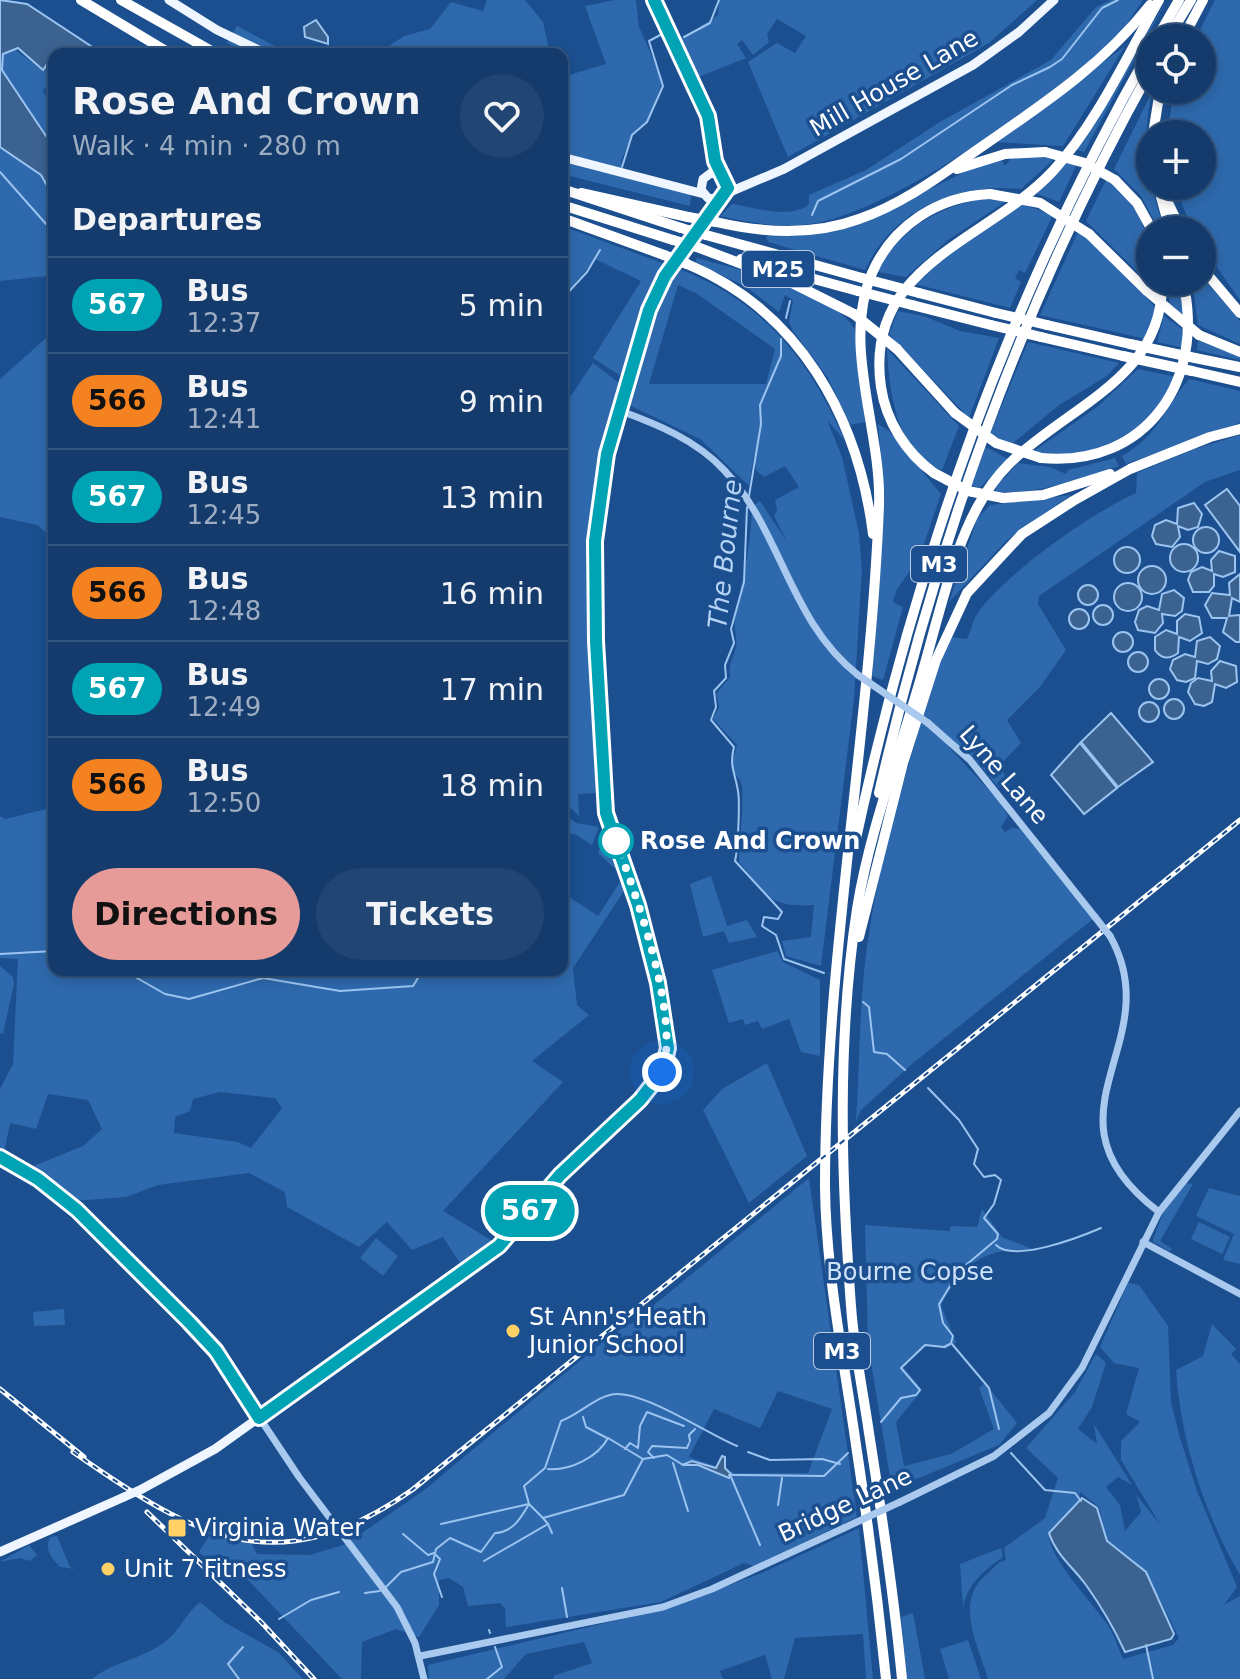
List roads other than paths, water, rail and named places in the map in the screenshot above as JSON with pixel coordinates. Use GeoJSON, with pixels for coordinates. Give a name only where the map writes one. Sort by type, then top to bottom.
{"type":"FeatureCollection","features":[{"type":"Feature","properties":{"kind":"highway"},"geometry":{"type":"LineString","coordinates":[[81,0],[161,48]]}},
{"type":"Feature","properties":{"kind":"highway"},"geometry":{"type":"LineString","coordinates":[[121,0],[206,48]]}},
{"type":"Feature","properties":{"kind":"highway"},"geometry":{"type":"LineString","coordinates":[[568,190],[761,231],[834,226],[896,202],[947,172],[1111,51],[1157,0]]}},
{"type":"Feature","properties":{"kind":"highway"},"geometry":{"type":"LineString","coordinates":[[1157,0],[1077,139],[1052,172],[1016,203],[927,265],[909,284],[889,317],[880,356],[882,396],[902,440],[934,473],[968,491],[1003,498],[1043,495],[1130,469],[1210,437],[1240,429]]}},
{"type":"Feature","properties":{"kind":"highway"},"geometry":{"type":"LineString","coordinates":[[1165,24],[1179,0]]}},
{"type":"Feature","properties":{"kind":"highway"},"geometry":{"type":"LineString","coordinates":[[1176,24],[1191,0]]}},
{"type":"Feature","properties":{"kind":"highway"},"geometry":{"type":"LineString","coordinates":[[1190,24],[1203,0]]}},
{"type":"Feature","properties":{"kind":"highway","name":"M3"},"geometry":{"type":"LineString","coordinates":[[886,1679],[831,1268],[826,1196],[831,1021],[847,883],[895,670],[966,444],[1051,241],[1136,77]]}},
{"type":"Feature","properties":{"kind":"highway","name":"M3"},"geometry":{"type":"LineString","coordinates":[[902,1679],[851,1311],[842,1090],[849,966],[874,813],[914,650],[976,451],[1040,287],[1136,98]]}},
{"type":"Feature","properties":{"kind":"highway"},"geometry":{"type":"LineString","coordinates":[[947,172],[1005,154],[1045,152],[1085,163],[1115,180],[1137,203],[1144,216]]}},
{"type":"Feature","properties":{"kind":"highway","name":"M25"},"geometry":{"type":"LineString","coordinates":[[568,190],[681,228],[919,293],[1047,325],[1240,367]]}},
{"type":"Feature","properties":{"kind":"highway"},"geometry":{"type":"LineString","coordinates":[[847,883],[879,482],[861,338],[867,286],[887,247],[908,225],[947,202],[990,194],[1040,203],[1089,234],[1147,291],[1199,335],[1240,352]]}},
{"type":"Feature","properties":{"kind":"highway","name":"M25"},"geometry":{"type":"LineString","coordinates":[[568,207],[697,247],[858,291],[1240,382]]}},
{"type":"Feature","properties":{"kind":"highway"},"geometry":{"type":"LineString","coordinates":[[568,220],[717,276],[755,303],[790,335],[820,375],[848,431],[861,470],[875,556]]}},
{"type":"Feature","properties":{"kind":"highway"},"geometry":{"type":"LineString","coordinates":[[697,247],[716,258],[792,283],[854,314],[897,349],[955,413],[996,443],[1041,458],[1091,456],[1115,448],[1134,436],[1162,408],[1180,378],[1188,346],[1190,318],[1186,296]]}},
{"type":"Feature","properties":{"kind":"highway"},"geometry":{"type":"LineString","coordinates":[[1216,285],[1240,313]]}},
{"type":"Feature","properties":{"kind":"highway"},"geometry":{"type":"LineString","coordinates":[[869,851],[943,599],[973,514],[988,489],[1013,460],[1098,398],[1130,367],[1156,323],[1160,296]]}},
{"type":"Feature","properties":{"kind":"highway"},"geometry":{"type":"LineString","coordinates":[[849,966],[903,763],[952,619],[986,570],[1022,534],[1130,469]]}},
{"type":"Feature","properties":{"kind":"main road"},"geometry":{"type":"LineString","coordinates":[[169,0],[217,30],[254,48]]}},
{"type":"Feature","properties":{"kind":"main road","name":"Mill House Lane"},"geometry":{"type":"LineString","coordinates":[[714,197],[771,175],[973,65],[1054,0]]}},
{"type":"Feature","properties":{"kind":"main road"},"geometry":{"type":"LineString","coordinates":[[568,158],[714,197]]}},
{"type":"Feature","properties":{"kind":"main road"},"geometry":{"type":"LineString","coordinates":[[702,182],[707,175],[717,173],[726,180],[745,185]]}},
{"type":"Feature","properties":{"kind":"main road"},"geometry":{"type":"LineString","coordinates":[[0,1552],[188,1467],[499,1246],[560,1175],[657,1081],[666,1061],[667,1031],[632,887],[606,813],[596,641],[595,549],[599,499],[618,410],[658,290],[726,180]]}},
{"type":"Feature","properties":{"kind":"main road"},"geometry":{"type":"LineString","coordinates":[[670,184],[702,182]]}},
{"type":"Feature","properties":{"kind":"main road"},"geometry":{"type":"LineString","coordinates":[[702,182],[714,197]]}},
{"type":"Feature","properties":{"kind":"street","name":"Lyne Lane"},"geometry":{"type":"LineString","coordinates":[[618,410],[667,430],[698,448],[724,470],[752,507],[811,625],[858,675],[928,723],[970,760],[1110,936],[1125,965],[1128,1002],[1102,1106],[1103,1136],[1118,1174],[1131,1191],[1159,1212]]}},
{"type":"Feature","properties":{"kind":"street","name":"Bridge Lane"},"geometry":{"type":"LineString","coordinates":[[420,1656],[663,1607],[712,1589],[994,1456],[1049,1413],[1082,1368],[1159,1212],[1240,1111]]}},
{"type":"Feature","properties":{"kind":"street"},"geometry":{"type":"LineString","coordinates":[[0,1157],[38,1179],[77,1210],[216,1351],[259,1418],[402,1614],[420,1656],[424,1679]]}},
{"type":"Feature","properties":{"kind":"street"},"geometry":{"type":"LineString","coordinates":[[1143,1242],[1240,1294]]}},
{"type":"Feature","properties":{"kind":"waterway"},"geometry":{"type":"LineString","coordinates":[[684,37],[710,23],[719,0]]}},
{"type":"Feature","properties":{"kind":"waterway","name":"The Bourne"},"geometry":{"type":"LineString","coordinates":[[812,215],[818,201],[901,159],[1012,85],[1062,59],[1102,8],[1118,0]]}},
{"type":"Feature","properties":{"kind":"waterway"},"geometry":{"type":"LineString","coordinates":[[622,167],[632,135],[647,122],[663,86],[649,41],[664,33]]}},
{"type":"Feature","properties":{"kind":"waterway"},"geometry":{"type":"LineString","coordinates":[[0,172],[48,226]]}},
{"type":"Feature","properties":{"kind":"waterway"},"geometry":{"type":"LineString","coordinates":[[568,293],[587,272],[600,250]]}},
{"type":"Feature","properties":{"kind":"waterway","name":"The Bourne"},"geometry":{"type":"LineString","coordinates":[[786,318],[790,301]]}},
{"type":"Feature","properties":{"kind":"waterway","name":"The Bourne"},"geometry":{"type":"LineString","coordinates":[[749,496],[761,424],[760,405],[781,356],[781,339]]}},
{"type":"Feature","properties":{"kind":"waterway","name":"The Bourne"},"geometry":{"type":"LineString","coordinates":[[747,507],[744,582],[731,629],[734,643],[725,665],[726,678],[714,691],[716,707],[711,720],[734,747],[732,764],[739,805],[735,861],[782,912],[778,919],[764,917],[762,926],[776,935],[784,959],[824,973]]}},
{"type":"Feature","properties":{"kind":"waterway"},"geometry":{"type":"LineString","coordinates":[[0,954],[48,951]]}},
{"type":"Feature","properties":{"kind":"waterway"},"geometry":{"type":"LineString","coordinates":[[134,976],[165,994],[189,999],[263,978],[340,991],[413,986],[419,976]]}},
{"type":"Feature","properties":{"kind":"waterway","name":"The Bourne"},"geometry":{"type":"LineString","coordinates":[[863,1002],[869,1007],[874,1052],[887,1054],[905,1070]]}},
{"type":"Feature","properties":{"kind":"waterway","name":"The Bourne"},"geometry":{"type":"LineString","coordinates":[[928,1088],[959,1120],[978,1149],[974,1164],[984,1177],[995,1175],[1001,1180],[994,1204],[984,1218],[998,1234],[997,1239],[960,1270],[939,1304],[943,1323],[953,1336],[951,1343]]}},
{"type":"Feature","properties":{"kind":"waterway","name":"The Bourne"},"geometry":{"type":"LineString","coordinates":[[996,1245],[1005,1250],[1032,1250],[1101,1228]]}},
{"type":"Feature","properties":{"kind":"waterway"},"geometry":{"type":"LineString","coordinates":[[881,1422],[901,1398],[916,1395],[920,1390],[901,1368],[925,1345],[944,1347],[950,1344]]}},
{"type":"Feature","properties":{"kind":"waterway"},"geometry":{"type":"LineString","coordinates":[[952,1344],[989,1388],[999,1429]]}},
{"type":"Feature","properties":{"kind":"waterway","name":"The Bourne"},"geometry":{"type":"LineString","coordinates":[[441,1524],[529,1504],[524,1486],[545,1468],[561,1421],[610,1395],[645,1400],[737,1446]]}},
{"type":"Feature","properties":{"kind":"waterway"},"geometry":{"type":"LineString","coordinates":[[625,1449],[630,1443],[638,1448],[640,1426],[647,1412],[684,1426]]}},
{"type":"Feature","properties":{"kind":"waterway"},"geometry":{"type":"LineString","coordinates":[[583,1417],[586,1427],[607,1438]]}},
{"type":"Feature","properties":{"kind":"waterway"},"geometry":{"type":"LineString","coordinates":[[690,1441],[689,1435],[695,1429]]}},
{"type":"Feature","properties":{"kind":"waterway"},"geometry":{"type":"LineString","coordinates":[[548,1469],[565,1468],[582,1461],[598,1451],[608,1438],[643,1459]]}},
{"type":"Feature","properties":{"kind":"waterway"},"geometry":{"type":"LineString","coordinates":[[654,1458],[648,1452],[652,1446],[687,1448],[689,1443]]}},
{"type":"Feature","properties":{"kind":"waterway","name":"The Bourne"},"geometry":{"type":"LineString","coordinates":[[748,1452],[770,1460],[822,1459],[840,1464]]}},
{"type":"Feature","properties":{"kind":"waterway","name":"The Bourne"},"geometry":{"type":"LineString","coordinates":[[729,1475],[824,1476],[848,1453]]}},
{"type":"Feature","properties":{"kind":"waterway"},"geometry":{"type":"LineString","coordinates":[[1011,1453],[1045,1490],[1075,1493],[1081,1501]]}},
{"type":"Feature","properties":{"kind":"waterway","name":"The Bourne"},"geometry":{"type":"LineString","coordinates":[[385,1588],[401,1572],[433,1562],[436,1549],[450,1538],[481,1552],[495,1533],[515,1524],[529,1504],[543,1518],[624,1495],[643,1459],[667,1455],[683,1465]]}},
{"type":"Feature","properties":{"kind":"waterway"},"geometry":{"type":"LineString","coordinates":[[673,1463],[688,1511]]}},
{"type":"Feature","properties":{"kind":"waterway"},"geometry":{"type":"LineString","coordinates":[[731,1477],[760,1545]]}},
{"type":"Feature","properties":{"kind":"waterway"},"geometry":{"type":"LineString","coordinates":[[778,1505],[782,1478]]}},
{"type":"Feature","properties":{"kind":"waterway"},"geometry":{"type":"LineString","coordinates":[[484,1561],[548,1524],[543,1518]]}},
{"type":"Feature","properties":{"kind":"waterway"},"geometry":{"type":"LineString","coordinates":[[548,1524],[552,1533]]}},
{"type":"Feature","properties":{"kind":"waterway"},"geometry":{"type":"LineString","coordinates":[[403,1534],[428,1555],[434,1553]]}},
{"type":"Feature","properties":{"kind":"waterway"},"geometry":{"type":"LineString","coordinates":[[436,1555],[440,1559],[434,1574],[442,1597]]}},
{"type":"Feature","properties":{"kind":"waterway"},"geometry":{"type":"LineString","coordinates":[[562,1588],[567,1617]]}},
{"type":"Feature","properties":{"kind":"waterway","name":"The Bourne"},"geometry":{"type":"LineString","coordinates":[[365,1593],[380,1591]]}},
{"type":"Feature","properties":{"kind":"waterway","name":"The Bourne"},"geometry":{"type":"LineString","coordinates":[[279,1619],[311,1600],[339,1592]]}},
{"type":"Feature","properties":{"kind":"waterway"},"geometry":{"type":"LineString","coordinates":[[1146,1645],[1153,1679]]}},
{"type":"Feature","properties":{"kind":"waterway","name":"The Bourne"},"geometry":{"type":"LineString","coordinates":[[239,1679],[228,1664],[243,1647]]}},
{"type":"Feature","properties":{"kind":"waterway"},"geometry":{"type":"LineString","coordinates":[[487,1679],[502,1667],[495,1647]]}},
{"type":"Feature","properties":{"kind":"railway"},"geometry":{"type":"LineString","coordinates":[[73,1452],[158,1507],[197,1526],[236,1538],[276,1542],[318,1536],[363,1519],[412,1490],[1240,820]]}},
{"type":"Feature","properties":{"kind":"railway"},"geometry":{"type":"LineString","coordinates":[[0,1389],[84,1457]]}},
{"type":"Feature","properties":{"kind":"railway"},"geometry":{"type":"LineString","coordinates":[[147,1512],[262,1623],[314,1679]]}},
{"type":"Feature","properties":{"kind":"place","name":"Rose And Crown"},"geometry":{"type":"Point","coordinates":[616,841]}},
{"type":"Feature","properties":{"kind":"place","name":"St Ann's Heath Junior School"},"geometry":{"type":"Point","coordinates":[513,1331]}},
{"type":"Feature","properties":{"kind":"place","name":"Virginia Water"},"geometry":{"type":"Point","coordinates":[177,1528]}},
{"type":"Feature","properties":{"kind":"place","name":"Unit 7 Fitness"},"geometry":{"type":"Point","coordinates":[108,1569]}},
{"type":"Feature","properties":{"kind":"park label","name":"Bourne Copse"},"geometry":{"type":"Point","coordinates":[910,1272]}}]}
